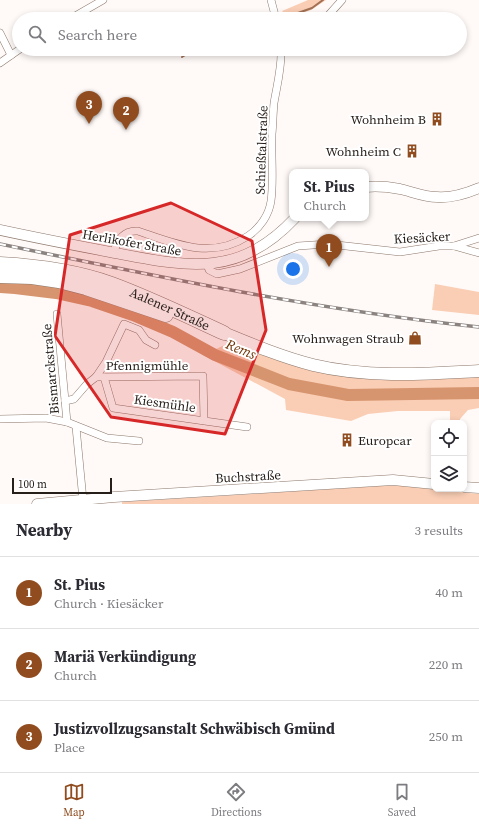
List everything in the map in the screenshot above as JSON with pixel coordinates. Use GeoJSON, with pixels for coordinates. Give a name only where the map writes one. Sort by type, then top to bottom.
{"type":"FeatureCollection","features":[{"type":"Feature","properties":{"kind":"highway","name":"Aalener Straße"},"geometry":{"type":"LineString","coordinates":[[0,264],[46,268],[110,284],[169,307],[224,333]]}},
{"type":"Feature","properties":{"kind":"highway"},"geometry":{"type":"LineString","coordinates":[[0,276],[32,277],[86,288],[224,333]]}},
{"type":"Feature","properties":{"kind":"main road"},"geometry":{"type":"LineString","coordinates":[[369,187],[400,189],[419,195],[436,197],[468,193],[479,188]]}},
{"type":"Feature","properties":{"kind":"main road","name":"Herlikofer Straße"},"geometry":{"type":"LineString","coordinates":[[0,230],[153,260],[182,264],[207,264],[236,258],[253,252],[273,240],[292,221]]}},
{"type":"Feature","properties":{"kind":"main road","name":"Aalener Straße"},"geometry":{"type":"LineString","coordinates":[[224,333],[279,355],[327,368],[382,374],[479,371]]}},
{"type":"Feature","properties":{"kind":"main road","name":"Buchstraße"},"geometry":{"type":"LineString","coordinates":[[37,504],[393,480],[431,484]]}},
{"type":"Feature","properties":{"kind":"main road"},"geometry":{"type":"LineString","coordinates":[[467,487],[479,488]]}},
{"type":"Feature","properties":{"kind":"street"},"geometry":{"type":"LineString","coordinates":[[82,12],[103,0]]}},
{"type":"Feature","properties":{"kind":"street"},"geometry":{"type":"LineString","coordinates":[[271,0],[274,12]]}},
{"type":"Feature","properties":{"kind":"street"},"geometry":{"type":"LineString","coordinates":[[332,12],[342,0]]}},
{"type":"Feature","properties":{"kind":"street"},"geometry":{"type":"LineString","coordinates":[[0,33],[11,55],[0,63]]}},
{"type":"Feature","properties":{"kind":"street","name":"Schießtalstraße"},"geometry":{"type":"LineString","coordinates":[[113,252],[122,236],[127,232],[132,231],[138,231],[174,244],[202,249],[223,247],[239,242],[255,232],[266,218],[271,202],[274,103],[282,56]]}},
{"type":"Feature","properties":{"kind":"street"},"geometry":{"type":"LineString","coordinates":[[454,246],[479,238]]}},
{"type":"Feature","properties":{"kind":"street","name":"Kiesäcker"},"geometry":{"type":"LineString","coordinates":[[207,264],[209,270],[218,274],[240,270],[298,246],[328,244],[400,252],[439,246],[454,246],[479,253]]}},
{"type":"Feature","properties":{"kind":"street","name":"Bismarckstraße"},"geometry":{"type":"LineString","coordinates":[[57,314],[67,422]]}},
{"type":"Feature","properties":{"kind":"street","name":"Pfennigmühle"},"geometry":{"type":"LineString","coordinates":[[65,401],[70,401],[77,396],[87,384],[96,377],[106,362],[124,324],[139,330],[146,340],[155,345]]}},
{"type":"Feature","properties":{"kind":"street","name":"Pfennigmühle"},"geometry":{"type":"LineString","coordinates":[[96,377],[203,376],[204,420]]}},
{"type":"Feature","properties":{"kind":"street","name":"Kiesmühle"},"geometry":{"type":"LineString","coordinates":[[104,377],[113,408],[247,427]]}},
{"type":"Feature","properties":{"kind":"street"},"geometry":{"type":"LineString","coordinates":[[0,419],[46,418],[67,422],[76,427],[107,438],[139,441]]}},
{"type":"Feature","properties":{"kind":"street","name":"Bismarckstraße"},"geometry":{"type":"LineString","coordinates":[[76,427],[83,500]]}},
{"type":"Feature","properties":{"kind":"highlighted area"},"geometry":{"type":"Polygon","coordinates":[[[171,203],[252,241],[266,330],[225,434],[111,417],[55,336],[70,235],[171,203]]]}},
{"type":"Feature","properties":{"kind":"shaded area"},"geometry":{"type":"Polygon","coordinates":[[[308,0],[326,0],[305,12],[282,11],[308,0]]]}},
{"type":"Feature","properties":{"kind":"shaded area"},"geometry":{"type":"Polygon","coordinates":[[[435,284],[479,292],[479,315],[432,310],[435,284]]]}},
{"type":"Feature","properties":{"kind":"shaded area"},"geometry":{"type":"Polygon","coordinates":[[[229,343],[312,368],[479,375],[479,408],[468,410],[460,420],[450,420],[450,411],[398,411],[368,414],[351,421],[286,410],[285,399],[203,355],[229,343]]]}},
{"type":"Feature","properties":{"kind":"shaded area"},"geometry":{"type":"Polygon","coordinates":[[[394,485],[431,489],[431,492],[460,492],[479,494],[479,504],[122,504],[122,502],[394,485]]]}},
{"type":"Feature","properties":{"kind":"waterway"},"geometry":{"type":"LineString","coordinates":[[301,12],[312,8],[323,0]]}},
{"type":"Feature","properties":{"kind":"waterway","name":"Rems"},"geometry":{"type":"LineString","coordinates":[[0,287],[56,293],[92,301],[133,315],[173,332],[215,355],[289,384],[348,395],[479,393]]}},
{"type":"Feature","properties":{"kind":"railway"},"geometry":{"type":"LineString","coordinates":[[0,244],[239,292],[359,312],[479,327]]}},
{"type":"Feature","properties":{"kind":"place","name":"Wohnheim B"},"geometry":{"type":"Point","coordinates":[437,119]}},
{"type":"Feature","properties":{"kind":"place","name":"Justizvollzugsanstalt Schwäbisch Gmünd"},"geometry":{"type":"Point","coordinates":[89,124]}},
{"type":"Feature","properties":{"kind":"place","name":"Mariä Verkündigung"},"geometry":{"type":"Point","coordinates":[126,130]}},
{"type":"Feature","properties":{"kind":"place","name":"Wohnheim C"},"geometry":{"type":"Point","coordinates":[412,151]}},
{"type":"Feature","properties":{"kind":"place","name":"St. Pius"},"geometry":{"type":"Point","coordinates":[329,267]}},
{"type":"Feature","properties":{"kind":"place","name":"Wohnwagen Straub"},"geometry":{"type":"Point","coordinates":[415,338]}},
{"type":"Feature","properties":{"kind":"place","name":"Europcar"},"geometry":{"type":"Point","coordinates":[347,440]}}]}
